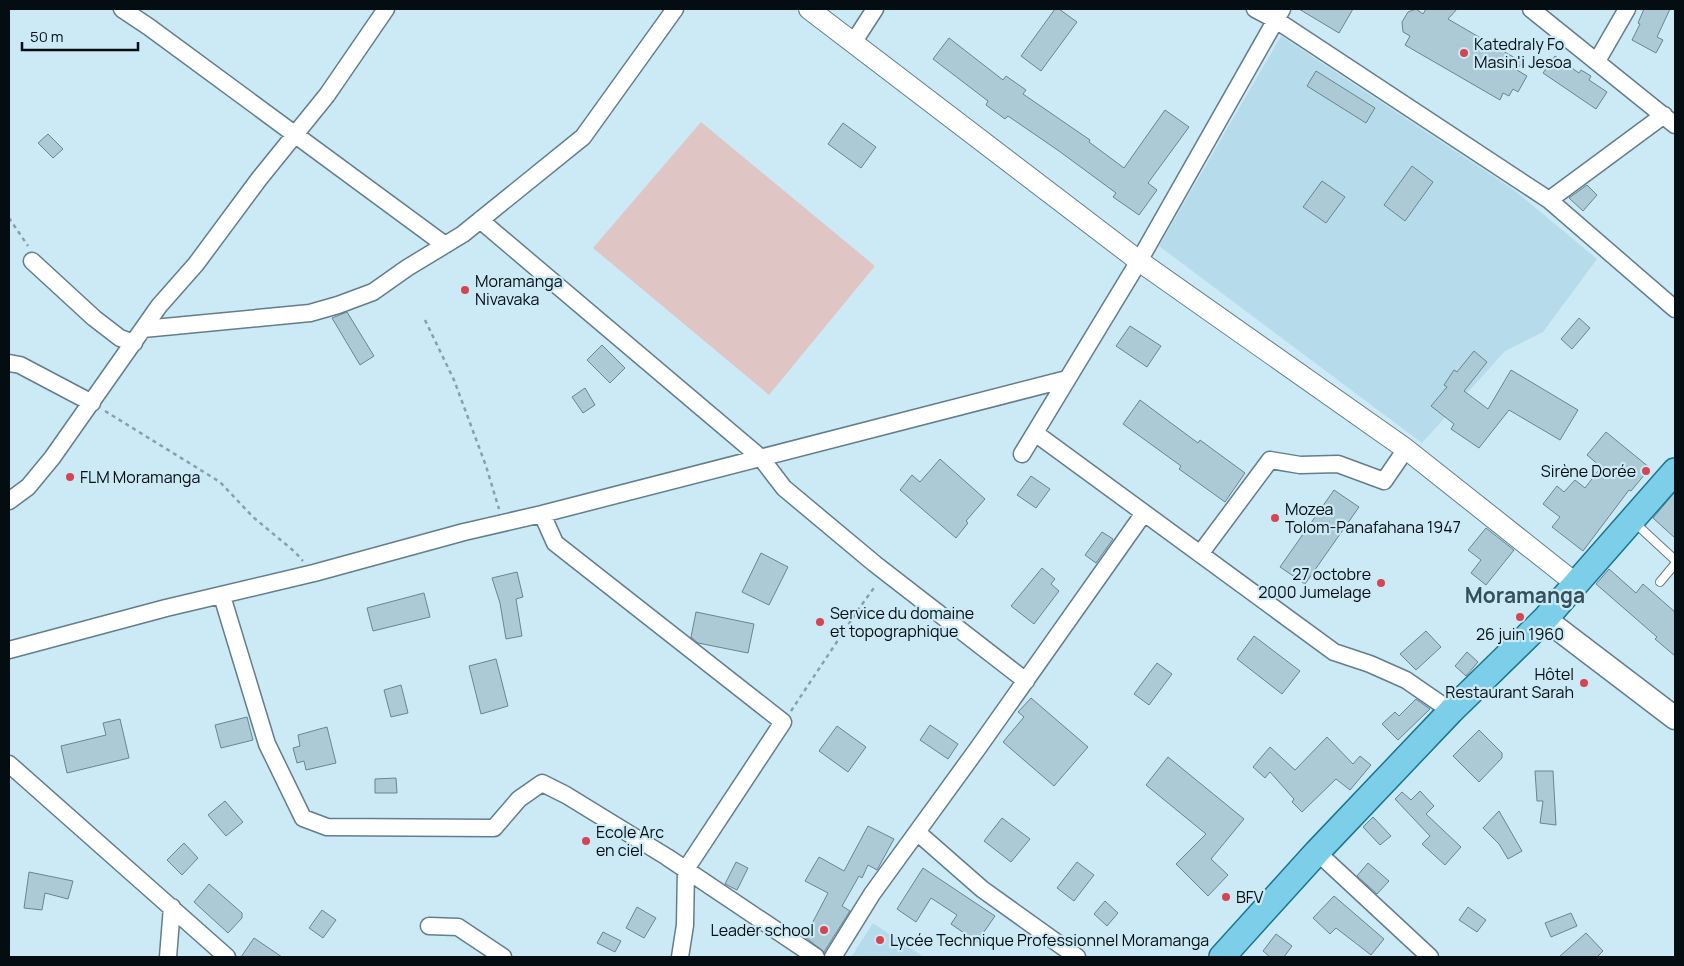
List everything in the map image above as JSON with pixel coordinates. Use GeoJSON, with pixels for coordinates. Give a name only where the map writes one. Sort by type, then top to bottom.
{"type":"FeatureCollection","features":[{"type":"Feature","properties":{"kind":"main road"},"geometry":{"type":"LineString","coordinates":[[1222,957],[1317,852],[1451,711],[1545,618],[1675,470]]}},
{"type":"Feature","properties":{"kind":"main road"},"geometry":{"type":"LineString","coordinates":[[1545,618],[1675,718]]}},
{"type":"Feature","properties":{"kind":"street"},"geometry":{"type":"LineString","coordinates":[[122,9],[445,245]]}},
{"type":"Feature","properties":{"kind":"street"},"geometry":{"type":"LineString","coordinates":[[9,501],[28,487],[52,458],[159,306],[196,264],[327,95],[386,9]]}},
{"type":"Feature","properties":{"kind":"street"},"geometry":{"type":"LineString","coordinates":[[32,261],[94,318],[120,338],[310,313],[372,292],[463,234],[584,137],[675,9]]}},
{"type":"Feature","properties":{"kind":"street"},"geometry":{"type":"LineString","coordinates":[[809,9],[1139,261],[1406,450],[1575,583]]}},
{"type":"Feature","properties":{"kind":"street"},"geometry":{"type":"LineString","coordinates":[[853,43],[875,9]]}},
{"type":"Feature","properties":{"kind":"street"},"geometry":{"type":"LineString","coordinates":[[1255,9],[1279,14],[1549,200],[1675,309]]}},
{"type":"Feature","properties":{"kind":"street"},"geometry":{"type":"LineString","coordinates":[[1532,9],[1670,120],[1549,200]]}},
{"type":"Feature","properties":{"kind":"street"},"geometry":{"type":"LineString","coordinates":[[1597,62],[1627,9]]}},
{"type":"Feature","properties":{"kind":"street"},"geometry":{"type":"LineString","coordinates":[[1022,454],[1139,261],[1279,14]]}},
{"type":"Feature","properties":{"kind":"street"},"geometry":{"type":"LineString","coordinates":[[480,220],[761,458],[784,488],[886,572],[1026,681]]}},
{"type":"Feature","properties":{"kind":"street"},"geometry":{"type":"LineString","coordinates":[[9,364],[20,365],[92,403]]}},
{"type":"Feature","properties":{"kind":"street"},"geometry":{"type":"LineString","coordinates":[[9,650],[166,608],[314,573],[464,532],[504,524],[1068,379]]}},
{"type":"Feature","properties":{"kind":"street"},"geometry":{"type":"LineString","coordinates":[[1035,433],[1334,652],[1370,664],[1406,680],[1451,711]]}},
{"type":"Feature","properties":{"kind":"street"},"geometry":{"type":"LineString","coordinates":[[1200,554],[1270,460],[1300,465],[1338,464],[1384,481],[1406,450]]}},
{"type":"Feature","properties":{"kind":"street"},"geometry":{"type":"LineString","coordinates":[[832,957],[872,894],[1026,681],[1144,513]]}},
{"type":"Feature","properties":{"kind":"street"},"geometry":{"type":"LineString","coordinates":[[542,514],[555,542],[783,722],[686,869],[685,925],[680,957]]}},
{"type":"Feature","properties":{"kind":"street"},"geometry":{"type":"LineString","coordinates":[[222,596],[267,744],[303,818],[327,828],[494,828],[519,799],[542,783],[566,795],[686,869],[816,957]]}},
{"type":"Feature","properties":{"kind":"street"},"geometry":{"type":"LineString","coordinates":[[9,764],[227,957]]}},
{"type":"Feature","properties":{"kind":"street"},"geometry":{"type":"LineString","coordinates":[[917,832],[982,889],[1077,957]]}},
{"type":"Feature","properties":{"kind":"street"},"geometry":{"type":"LineString","coordinates":[[1317,852],[1430,957]]}},
{"type":"Feature","properties":{"kind":"street"},"geometry":{"type":"LineString","coordinates":[[168,957],[172,907]]}},
{"type":"Feature","properties":{"kind":"street"},"geometry":{"type":"LineString","coordinates":[[428,926],[458,927],[503,957]]}},
{"type":"Feature","properties":{"kind":"lane"},"geometry":{"type":"LineString","coordinates":[[1631,520],[1675,560]]}},
{"type":"Feature","properties":{"kind":"lane"},"geometry":{"type":"LineString","coordinates":[[1660,582],[1675,564]]}},
{"type":"Feature","properties":{"kind":"path"},"geometry":{"type":"LineString","coordinates":[[9,218],[29,247],[32,261]]}},
{"type":"Feature","properties":{"kind":"path"},"geometry":{"type":"LineString","coordinates":[[425,320],[454,380],[486,466],[504,524]]}},
{"type":"Feature","properties":{"kind":"path"},"geometry":{"type":"LineString","coordinates":[[92,403],[220,482],[253,517],[295,552],[314,573]]}},
{"type":"Feature","properties":{"kind":"path"},"geometry":{"type":"LineString","coordinates":[[783,722],[860,607],[886,572]]}},
{"type":"Feature","properties":{"kind":"shaded area"},"geometry":{"type":"Polygon","coordinates":[[[1281,36],[1514,190],[1597,259],[1543,332],[1505,351],[1422,443],[1159,246],[1281,36]]]}},
{"type":"Feature","properties":{"kind":"shaded area"},"geometry":{"type":"Polygon","coordinates":[[[701,122],[875,266],[769,395],[593,248],[701,122]]]}},
{"type":"Feature","properties":{"kind":"shaded area","name":"Lycée Technique Professionnel Moramanga"},"geometry":{"type":"Polygon","coordinates":[[[873,923],[924,957],[851,957],[873,923]]]}},
{"type":"Feature","properties":{"kind":"building"},"geometry":{"type":"Polygon","coordinates":[[[1055,9],[1059,9],[1077,22],[1041,71],[1021,56],[1055,9]]]}},
{"type":"Feature","properties":{"kind":"building"},"geometry":{"type":"Polygon","coordinates":[[[1299,9],[1353,9],[1339,33],[1299,9]]]}},
{"type":"Feature","properties":{"kind":"building","name":"Katedraly Fo Masin'i Jesoa"},"geometry":{"type":"Polygon","coordinates":[[[1416,9],[1423,14],[1426,9],[1457,9],[1448,19],[1522,62],[1517,70],[1527,76],[1518,92],[1513,89],[1509,96],[1503,93],[1500,100],[1405,45],[1410,36],[1403,32],[1402,22],[1408,12],[1416,9]]]}},
{"type":"Feature","properties":{"kind":"building"},"geometry":{"type":"Polygon","coordinates":[[[1644,9],[1670,9],[1657,37],[1663,40],[1656,53],[1632,40],[1640,24],[1638,23],[1644,9]]]}},
{"type":"Feature","properties":{"kind":"building"},"geometry":{"type":"Polygon","coordinates":[[[949,38],[1003,80],[1006,76],[1026,90],[1023,94],[1090,140],[1089,142],[1124,168],[1165,110],[1189,127],[1148,183],[1157,190],[1139,215],[1113,197],[1116,193],[1059,151],[1008,116],[1005,119],[986,105],[988,101],[933,59],[949,38]]]}},
{"type":"Feature","properties":{"kind":"building"},"geometry":{"type":"Polygon","coordinates":[[[1555,56],[1579,73],[1581,70],[1591,76],[1589,80],[1607,92],[1596,109],[1543,73],[1555,56]]]}},
{"type":"Feature","properties":{"kind":"building"},"geometry":{"type":"Polygon","coordinates":[[[1316,71],[1375,108],[1366,123],[1307,86],[1316,71]]]}},
{"type":"Feature","properties":{"kind":"building"},"geometry":{"type":"Polygon","coordinates":[[[843,123],[876,147],[861,168],[828,144],[843,123]]]}},
{"type":"Feature","properties":{"kind":"building"},"geometry":{"type":"Polygon","coordinates":[[[48,134],[63,149],[53,158],[38,143],[48,134]]]}},
{"type":"Feature","properties":{"kind":"building"},"geometry":{"type":"Polygon","coordinates":[[[1412,166],[1433,182],[1405,221],[1384,205],[1412,166]]]}},
{"type":"Feature","properties":{"kind":"building"},"geometry":{"type":"Polygon","coordinates":[[[1322,181],[1345,197],[1326,223],[1303,207],[1322,181]]]}},
{"type":"Feature","properties":{"kind":"building"},"geometry":{"type":"Polygon","coordinates":[[[1587,185],[1597,195],[1583,211],[1569,198],[1587,185]]]}},
{"type":"Feature","properties":{"kind":"building"},"geometry":{"type":"Polygon","coordinates":[[[347,312],[374,356],[360,365],[332,318],[347,312]]]}},
{"type":"Feature","properties":{"kind":"building"},"geometry":{"type":"Polygon","coordinates":[[[1579,318],[1590,328],[1572,349],[1561,339],[1579,318]]]}},
{"type":"Feature","properties":{"kind":"building"},"geometry":{"type":"Polygon","coordinates":[[[1130,326],[1161,346],[1147,367],[1116,346],[1130,326]]]}},
{"type":"Feature","properties":{"kind":"building"},"geometry":{"type":"Polygon","coordinates":[[[602,345],[625,368],[610,383],[587,360],[602,345]]]}},
{"type":"Feature","properties":{"kind":"building"},"geometry":{"type":"Polygon","coordinates":[[[1474,351],[1487,362],[1464,391],[1488,409],[1511,370],[1578,410],[1560,440],[1509,410],[1479,448],[1451,429],[1454,424],[1431,406],[1447,387],[1444,385],[1454,370],[1457,372],[1474,351]]]}},
{"type":"Feature","properties":{"kind":"building"},"geometry":{"type":"Polygon","coordinates":[[[585,388],[595,405],[583,413],[572,397],[585,388]]]}},
{"type":"Feature","properties":{"kind":"building"},"geometry":{"type":"Polygon","coordinates":[[[1140,400],[1198,443],[1200,440],[1245,473],[1225,502],[1179,469],[1181,466],[1123,424],[1140,400]]]}},
{"type":"Feature","properties":{"kind":"building"},"geometry":{"type":"Polygon","coordinates":[[[1606,432],[1650,468],[1631,491],[1629,490],[1583,551],[1552,527],[1560,517],[1543,504],[1557,486],[1564,492],[1575,480],[1585,488],[1601,467],[1587,455],[1606,432]]]}},
{"type":"Feature","properties":{"kind":"building"},"geometry":{"type":"Polygon","coordinates":[[[940,459],[985,499],[966,521],[968,523],[956,538],[900,490],[912,475],[920,482],[940,459]]]}},
{"type":"Feature","properties":{"kind":"building"},"geometry":{"type":"Polygon","coordinates":[[[1031,476],[1050,489],[1036,508],[1017,495],[1031,476]]]}},
{"type":"Feature","properties":{"kind":"building"},"geometry":{"type":"Polygon","coordinates":[[[1334,490],[1359,507],[1305,584],[1280,567],[1334,490]]]}},
{"type":"Feature","properties":{"kind":"building"},"geometry":{"type":"Polygon","coordinates":[[[1675,492],[1675,538],[1653,518],[1675,492]]]}},
{"type":"Feature","properties":{"kind":"building"},"geometry":{"type":"Polygon","coordinates":[[[1486,528],[1514,550],[1486,585],[1471,573],[1481,560],[1468,550],[1486,528]]]}},
{"type":"Feature","properties":{"kind":"building"},"geometry":{"type":"Polygon","coordinates":[[[1102,532],[1113,539],[1096,563],[1085,555],[1102,532]]]}},
{"type":"Feature","properties":{"kind":"building"},"geometry":{"type":"Polygon","coordinates":[[[761,553],[788,567],[769,605],[742,592],[761,553]]]}},
{"type":"Feature","properties":{"kind":"building"},"geometry":{"type":"Polygon","coordinates":[[[1042,568],[1055,579],[1051,584],[1059,591],[1034,624],[1011,606],[1042,568]]]}},
{"type":"Feature","properties":{"kind":"building"},"geometry":{"type":"Polygon","coordinates":[[[1609,569],[1636,593],[1643,584],[1675,612],[1675,656],[1655,639],[1657,637],[1596,584],[1609,569]]]}},
{"type":"Feature","properties":{"kind":"building"},"geometry":{"type":"Polygon","coordinates":[[[517,572],[523,597],[516,599],[522,636],[506,639],[500,603],[492,578],[517,572]]]}},
{"type":"Feature","properties":{"kind":"building"},"geometry":{"type":"Polygon","coordinates":[[[424,593],[430,617],[373,631],[367,608],[424,593]]]}},
{"type":"Feature","properties":{"kind":"building"},"geometry":{"type":"Polygon","coordinates":[[[696,612],[754,624],[748,653],[698,643],[691,637],[696,612]]]}},
{"type":"Feature","properties":{"kind":"building"},"geometry":{"type":"Polygon","coordinates":[[[1426,631],[1441,647],[1416,670],[1400,654],[1426,631]]]}},
{"type":"Feature","properties":{"kind":"building"},"geometry":{"type":"Polygon","coordinates":[[[1254,636],[1300,671],[1282,694],[1237,659],[1254,636]]]}},
{"type":"Feature","properties":{"kind":"building"},"geometry":{"type":"Polygon","coordinates":[[[1467,652],[1478,662],[1466,676],[1455,666],[1467,652]]]}},
{"type":"Feature","properties":{"kind":"building"},"geometry":{"type":"Polygon","coordinates":[[[496,659],[508,706],[481,714],[469,666],[496,659]]]}},
{"type":"Feature","properties":{"kind":"building"},"geometry":{"type":"Polygon","coordinates":[[[1157,663],[1172,674],[1149,705],[1134,694],[1157,663]]]}},
{"type":"Feature","properties":{"kind":"building"},"geometry":{"type":"Polygon","coordinates":[[[401,685],[408,713],[391,717],[384,690],[401,685]]]}},
{"type":"Feature","properties":{"kind":"building"},"geometry":{"type":"Polygon","coordinates":[[[1031,698],[1088,747],[1054,786],[1003,742],[1024,717],[1018,712],[1031,698]]]}},
{"type":"Feature","properties":{"kind":"building"},"geometry":{"type":"Polygon","coordinates":[[[1416,699],[1430,709],[1398,740],[1382,724],[1395,712],[1399,716],[1416,699]]]}},
{"type":"Feature","properties":{"kind":"building"},"geometry":{"type":"Polygon","coordinates":[[[247,717],[253,740],[221,748],[215,725],[247,717]]]}},
{"type":"Feature","properties":{"kind":"building"},"geometry":{"type":"Polygon","coordinates":[[[120,719],[129,758],[67,773],[61,746],[106,735],[103,723],[120,719]]]}},
{"type":"Feature","properties":{"kind":"building"},"geometry":{"type":"Polygon","coordinates":[[[930,725],[958,744],[948,759],[920,740],[930,725]]]}},
{"type":"Feature","properties":{"kind":"building"},"geometry":{"type":"Polygon","coordinates":[[[837,726],[866,747],[848,772],[819,751],[837,726]]]}},
{"type":"Feature","properties":{"kind":"building"},"geometry":{"type":"Polygon","coordinates":[[[327,727],[336,763],[306,770],[304,761],[297,763],[293,748],[300,746],[298,735],[327,727]]]}},
{"type":"Feature","properties":{"kind":"building"},"geometry":{"type":"Polygon","coordinates":[[[1479,730],[1502,753],[1502,758],[1479,782],[1453,756],[1479,730]]]}},
{"type":"Feature","properties":{"kind":"building"},"geometry":{"type":"Polygon","coordinates":[[[1327,737],[1353,764],[1360,756],[1371,765],[1350,790],[1336,779],[1302,812],[1292,802],[1294,799],[1270,772],[1265,778],[1253,767],[1270,747],[1295,770],[1327,737]]]}},
{"type":"Feature","properties":{"kind":"building"},"geometry":{"type":"Polygon","coordinates":[[[1168,757],[1244,819],[1211,859],[1228,875],[1208,896],[1176,864],[1206,834],[1146,785],[1168,757]]]}},
{"type":"Feature","properties":{"kind":"building"},"geometry":{"type":"Polygon","coordinates":[[[1535,771],[1553,771],[1556,825],[1540,823],[1543,801],[1537,801],[1535,771]]]}},
{"type":"Feature","properties":{"kind":"building"},"geometry":{"type":"Polygon","coordinates":[[[396,778],[397,793],[375,793],[375,779],[396,778]]]}},
{"type":"Feature","properties":{"kind":"building"},"geometry":{"type":"Polygon","coordinates":[[[1420,791],[1434,806],[1426,814],[1461,847],[1445,865],[1422,844],[1430,836],[1395,799],[1402,792],[1411,800],[1420,791]]]}},
{"type":"Feature","properties":{"kind":"building"},"geometry":{"type":"Polygon","coordinates":[[[225,801],[243,822],[226,836],[208,815],[225,801]]]}},
{"type":"Feature","properties":{"kind":"building"},"geometry":{"type":"Polygon","coordinates":[[[1499,811],[1522,851],[1508,859],[1499,844],[1483,828],[1499,811]]]}},
{"type":"Feature","properties":{"kind":"building"},"geometry":{"type":"Polygon","coordinates":[[[1373,817],[1391,836],[1380,845],[1363,827],[1373,817]]]}},
{"type":"Feature","properties":{"kind":"building"},"geometry":{"type":"Polygon","coordinates":[[[1002,818],[1030,839],[1011,862],[984,841],[1002,818]]]}},
{"type":"Feature","properties":{"kind":"building"},"geometry":{"type":"Polygon","coordinates":[[[868,826],[894,839],[877,870],[868,865],[862,878],[859,876],[842,906],[850,911],[824,952],[805,937],[828,893],[805,881],[819,857],[844,871],[868,826]]]}},
{"type":"Feature","properties":{"kind":"building"},"geometry":{"type":"Polygon","coordinates":[[[184,843],[198,858],[182,875],[167,860],[184,843]]]}},
{"type":"Feature","properties":{"kind":"building"},"geometry":{"type":"Polygon","coordinates":[[[736,862],[748,868],[737,890],[725,884],[736,862]]]}},
{"type":"Feature","properties":{"kind":"building"},"geometry":{"type":"Polygon","coordinates":[[[1077,862],[1094,875],[1074,901],[1057,888],[1077,862]]]}},
{"type":"Feature","properties":{"kind":"building"},"geometry":{"type":"Polygon","coordinates":[[[1368,863],[1389,881],[1377,894],[1357,876],[1368,863]]]}},
{"type":"Feature","properties":{"kind":"building"},"geometry":{"type":"Polygon","coordinates":[[[923,868],[995,916],[977,942],[951,924],[957,915],[931,898],[916,922],[897,909],[923,868]]]}},
{"type":"Feature","properties":{"kind":"building"},"geometry":{"type":"Polygon","coordinates":[[[29,872],[73,881],[68,899],[45,893],[42,910],[24,908],[29,872]]]}},
{"type":"Feature","properties":{"kind":"building"},"geometry":{"type":"Polygon","coordinates":[[[209,884],[242,913],[242,918],[228,933],[194,902],[209,884]]]}},
{"type":"Feature","properties":{"kind":"building"},"geometry":{"type":"Polygon","coordinates":[[[1334,896],[1384,939],[1371,955],[1336,928],[1330,934],[1313,918],[1334,896]]]}},
{"type":"Feature","properties":{"kind":"building"},"geometry":{"type":"Polygon","coordinates":[[[1105,901],[1118,913],[1107,926],[1094,914],[1105,901]]]}},
{"type":"Feature","properties":{"kind":"building"},"geometry":{"type":"Polygon","coordinates":[[[637,907],[656,918],[644,938],[626,928],[637,907]]]}},
{"type":"Feature","properties":{"kind":"building"},"geometry":{"type":"Polygon","coordinates":[[[1468,907],[1486,920],[1477,932],[1459,920],[1468,907]]]}},
{"type":"Feature","properties":{"kind":"building"},"geometry":{"type":"Polygon","coordinates":[[[322,910],[336,920],[323,938],[309,928],[322,910]]]}},
{"type":"Feature","properties":{"kind":"building"},"geometry":{"type":"Polygon","coordinates":[[[1571,913],[1577,926],[1551,937],[1545,923],[1571,913]]]}},
{"type":"Feature","properties":{"kind":"building"},"geometry":{"type":"Polygon","coordinates":[[[603,932],[621,941],[615,952],[597,943],[603,932]]]}},
{"type":"Feature","properties":{"kind":"building"},"geometry":{"type":"Polygon","coordinates":[[[1586,933],[1603,951],[1597,957],[1559,957],[1586,933]]]}},
{"type":"Feature","properties":{"kind":"building"},"geometry":{"type":"Polygon","coordinates":[[[1276,934],[1292,946],[1284,957],[1270,957],[1263,951],[1276,934]]]}},
{"type":"Feature","properties":{"kind":"building"},"geometry":{"type":"Polygon","coordinates":[[[254,938],[282,957],[241,957],[254,938]]]}},
{"type":"Feature","properties":{"kind":"place","name":"Katedraly Fo Masin'i Jesoa"},"geometry":{"type":"Point","coordinates":[1464,53]}},
{"type":"Feature","properties":{"kind":"place","name":"Moramanga Nivavaka"},"geometry":{"type":"Point","coordinates":[465,290]}},
{"type":"Feature","properties":{"kind":"place","name":"Sirène Dorée"},"geometry":{"type":"Point","coordinates":[1646,471]}},
{"type":"Feature","properties":{"kind":"place","name":"FLM Moramanga"},"geometry":{"type":"Point","coordinates":[70,477]}},
{"type":"Feature","properties":{"kind":"place","name":"Mozea Tolom-Panafahana 1947"},"geometry":{"type":"Point","coordinates":[1275,518]}},
{"type":"Feature","properties":{"kind":"place","name":"27 octobre 2000 Jumelage"},"geometry":{"type":"Point","coordinates":[1381,583]}},
{"type":"Feature","properties":{"kind":"place","name":"26 juin 1960"},"geometry":{"type":"Point","coordinates":[1520,617]}},
{"type":"Feature","properties":{"kind":"place","name":"Service du domaine et topographique"},"geometry":{"type":"Point","coordinates":[820,622]}},
{"type":"Feature","properties":{"kind":"place","name":"Hôtel Restaurant Sarah"},"geometry":{"type":"Point","coordinates":[1584,683]}},
{"type":"Feature","properties":{"kind":"place","name":"Ecole Arc en ciel"},"geometry":{"type":"Point","coordinates":[586,841]}},
{"type":"Feature","properties":{"kind":"place","name":"BFV"},"geometry":{"type":"Point","coordinates":[1226,897]}},
{"type":"Feature","properties":{"kind":"place","name":"Leader school"},"geometry":{"type":"Point","coordinates":[824,930]}},
{"type":"Feature","properties":{"kind":"place","name":"Lycée Technique Professionnel Moramanga"},"geometry":{"type":"Point","coordinates":[880,940]}},
{"type":"Feature","properties":{"kind":"district","name":"Moramanga"},"geometry":{"type":"Point","coordinates":[1525,595]}}]}
